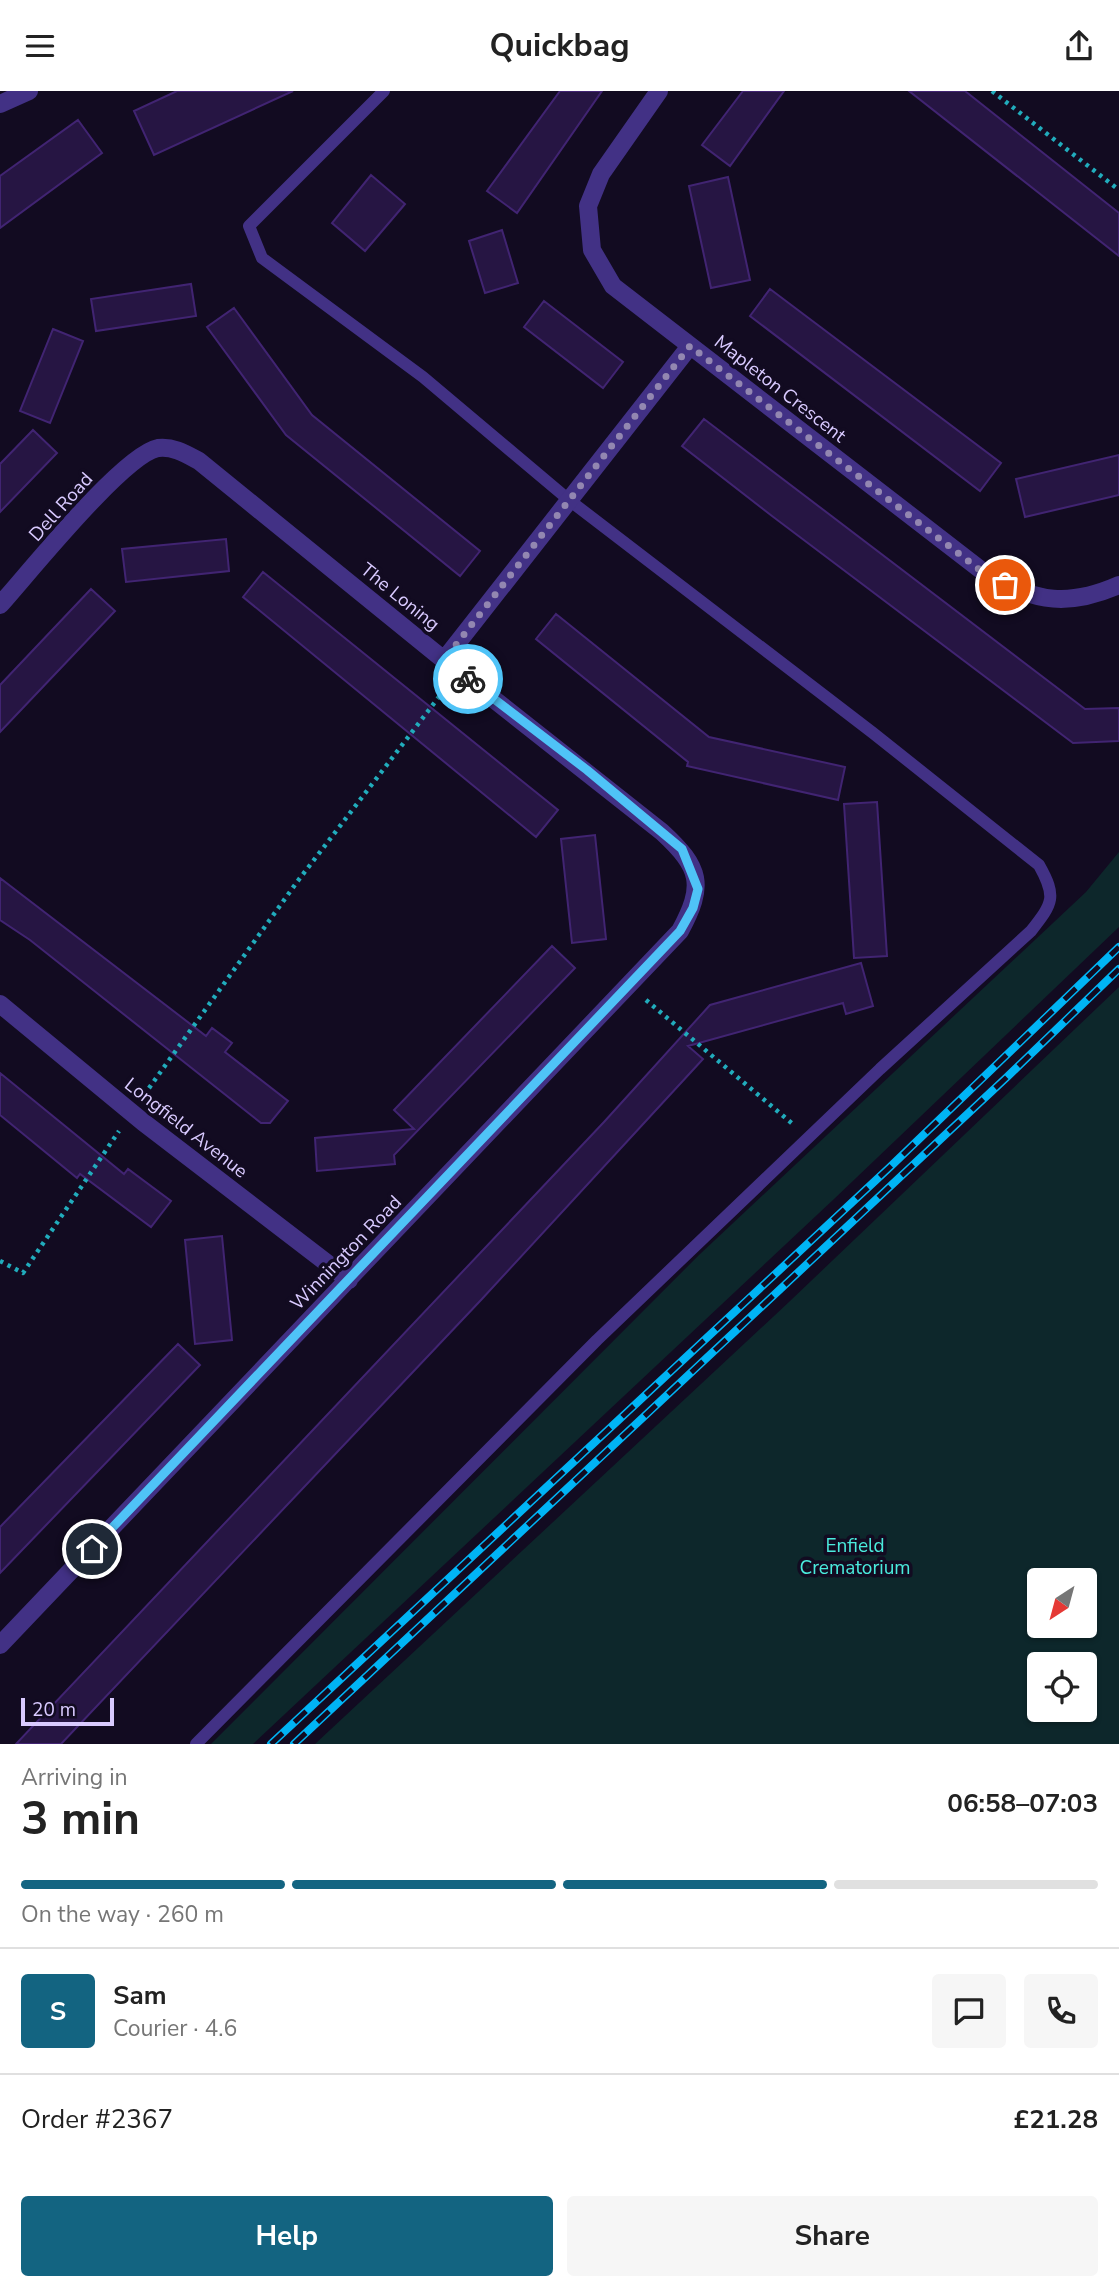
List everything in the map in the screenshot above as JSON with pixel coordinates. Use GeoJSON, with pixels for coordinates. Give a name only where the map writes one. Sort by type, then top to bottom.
{"type":"FeatureCollection","features":[{"type":"Feature","properties":{"kind":"street"},"geometry":{"type":"LineString","coordinates":[[0,104],[29,91]]}},
{"type":"Feature","properties":{"kind":"street","name":"Mapleton Crescent"},"geometry":{"type":"LineString","coordinates":[[659,91],[601,174],[588,207],[592,250],[613,286],[989,577],[1020,593],[1056,601],[1095,596],[1119,585]]}},
{"type":"Feature","properties":{"kind":"street"},"geometry":{"type":"LineString","coordinates":[[451,666],[569,500],[690,346]]}},
{"type":"Feature","properties":{"kind":"street","name":"The Loning"},"geometry":{"type":"LineString","coordinates":[[124,468],[158,448],[177,449],[199,461],[451,666],[662,832],[682,849],[696,877]]}},
{"type":"Feature","properties":{"kind":"street","name":"Dell Road"},"geometry":{"type":"LineString","coordinates":[[0,605],[124,468]]}},
{"type":"Feature","properties":{"kind":"street","name":"Winnington Road"},"geometry":{"type":"LineString","coordinates":[[0,1645],[680,931],[693,908],[698,889],[696,877]]}},
{"type":"Feature","properties":{"kind":"street","name":"Longfield Avenue"},"geometry":{"type":"LineString","coordinates":[[0,1004],[132,1112],[349,1280]]}},
{"type":"Feature","properties":{"kind":"lane"},"geometry":{"type":"LineString","coordinates":[[196,1744],[597,1340],[808,1137],[1031,931],[1051,906],[1051,886],[1039,865],[1019,848],[569,500],[423,377],[262,258],[249,226],[384,91]]}},
{"type":"Feature","properties":{"kind":"path"},"geometry":{"type":"LineString","coordinates":[[992,91],[1119,190]]}},
{"type":"Feature","properties":{"kind":"path"},"geometry":{"type":"LineString","coordinates":[[0,1261],[23,1273],[132,1112],[451,666]]}},
{"type":"Feature","properties":{"kind":"path"},"geometry":{"type":"LineString","coordinates":[[629,985],[808,1137]]}},
{"type":"Feature","properties":{"kind":"green space"},"geometry":{"type":"Polygon","coordinates":[[[1119,852],[1119,927],[834,1199],[253,1744],[211,1744],[699,1255],[1086,892],[1119,852]]]}},
{"type":"Feature","properties":{"kind":"green space","name":"Enfield Crematorium"},"geometry":{"type":"Polygon","coordinates":[[[1119,987],[1119,1744],[315,1744],[789,1302],[1119,987]]]}},
{"type":"Feature","properties":{"kind":"building"},"geometry":{"type":"Polygon","coordinates":[[[177,91],[293,91],[154,155],[134,111],[177,91]]]}},
{"type":"Feature","properties":{"kind":"building"},"geometry":{"type":"Polygon","coordinates":[[[560,91],[602,91],[517,213],[487,191],[560,91]]]}},
{"type":"Feature","properties":{"kind":"building"},"geometry":{"type":"Polygon","coordinates":[[[743,91],[784,91],[730,166],[702,145],[743,91]]]}},
{"type":"Feature","properties":{"kind":"building"},"geometry":{"type":"Polygon","coordinates":[[[909,91],[965,91],[1119,213],[1119,256],[909,91]]]}},
{"type":"Feature","properties":{"kind":"building"},"geometry":{"type":"Polygon","coordinates":[[[78,120],[102,153],[0,228],[0,176],[78,120]]]}},
{"type":"Feature","properties":{"kind":"building"},"geometry":{"type":"Polygon","coordinates":[[[371,175],[405,204],[365,251],[332,223],[371,175]]]}},
{"type":"Feature","properties":{"kind":"building"},"geometry":{"type":"Polygon","coordinates":[[[728,177],[750,280],[711,288],[689,186],[728,177]]]}},
{"type":"Feature","properties":{"kind":"building"},"geometry":{"type":"Polygon","coordinates":[[[502,230],[518,283],[485,293],[469,241],[502,230]]]}},
{"type":"Feature","properties":{"kind":"building"},"geometry":{"type":"Polygon","coordinates":[[[191,284],[196,316],[96,331],[91,299],[191,284]]]}},
{"type":"Feature","properties":{"kind":"building"},"geometry":{"type":"Polygon","coordinates":[[[770,289],[1001,463],[980,491],[750,316],[770,289]]]}},
{"type":"Feature","properties":{"kind":"building"},"geometry":{"type":"Polygon","coordinates":[[[544,301],[623,362],[603,388],[524,327],[544,301]]]}},
{"type":"Feature","properties":{"kind":"building"},"geometry":{"type":"Polygon","coordinates":[[[234,308],[312,415],[480,551],[460,576],[286,435],[207,327],[234,308]]]}},
{"type":"Feature","properties":{"kind":"building"},"geometry":{"type":"Polygon","coordinates":[[[53,329],[83,341],[50,423],[20,411],[53,329]]]}},
{"type":"Feature","properties":{"kind":"building"},"geometry":{"type":"Polygon","coordinates":[[[704,419],[1085,709],[1119,708],[1119,741],[1073,743],[772,516],[682,446],[704,419]]]}},
{"type":"Feature","properties":{"kind":"building"},"geometry":{"type":"Polygon","coordinates":[[[33,430],[57,453],[0,512],[0,464],[33,430]]]}},
{"type":"Feature","properties":{"kind":"building"},"geometry":{"type":"Polygon","coordinates":[[[1119,455],[1119,495],[1025,517],[1016,479],[1119,455]]]}},
{"type":"Feature","properties":{"kind":"building"},"geometry":{"type":"Polygon","coordinates":[[[226,539],[229,571],[126,582],[122,549],[226,539]]]}},
{"type":"Feature","properties":{"kind":"building"},"geometry":{"type":"Polygon","coordinates":[[[263,572],[558,810],[536,837],[243,597],[263,572]]]}},
{"type":"Feature","properties":{"kind":"building"},"geometry":{"type":"Polygon","coordinates":[[[91,589],[115,611],[0,732],[0,685],[91,589]]]}},
{"type":"Feature","properties":{"kind":"building"},"geometry":{"type":"Polygon","coordinates":[[[556,614],[709,737],[845,767],[838,800],[687,766],[688,762],[536,639],[556,614]]]}},
{"type":"Feature","properties":{"kind":"building"},"geometry":{"type":"Polygon","coordinates":[[[877,802],[887,956],[854,958],[844,804],[877,802]]]}},
{"type":"Feature","properties":{"kind":"building"},"geometry":{"type":"Polygon","coordinates":[[[595,835],[606,939],[572,943],[561,839],[595,835]]]}},
{"type":"Feature","properties":{"kind":"building"},"geometry":{"type":"Polygon","coordinates":[[[0,878],[206,1036],[212,1028],[232,1043],[225,1052],[288,1101],[270,1123],[261,1123],[30,940],[0,920],[0,878]]]}},
{"type":"Feature","properties":{"kind":"building"},"geometry":{"type":"Polygon","coordinates":[[[552,946],[575,968],[394,1155],[395,1164],[317,1171],[315,1138],[414,1129],[394,1110],[552,946]]]}},
{"type":"Feature","properties":{"kind":"building"},"geometry":{"type":"Polygon","coordinates":[[[861,963],[873,1006],[846,1014],[843,1003],[688,1046],[703,1059],[481,1300],[61,1744],[16,1744],[604,1122],[710,1005],[861,963]]]}},
{"type":"Feature","properties":{"kind":"building"},"geometry":{"type":"Polygon","coordinates":[[[0,1073],[124,1174],[128,1169],[171,1201],[151,1227],[80,1174],[77,1178],[0,1115],[0,1073]]]}},
{"type":"Feature","properties":{"kind":"building"},"geometry":{"type":"Polygon","coordinates":[[[222,1236],[232,1340],[195,1344],[185,1240],[222,1236]]]}},
{"type":"Feature","properties":{"kind":"building"},"geometry":{"type":"Polygon","coordinates":[[[178,1344],[200,1365],[0,1573],[0,1527],[178,1344]]]}},
{"type":"Feature","properties":{"kind":"railway"},"geometry":{"type":"LineString","coordinates":[[271,1744],[890,1167],[1119,947]]}},
{"type":"Feature","properties":{"kind":"railway"},"geometry":{"type":"LineString","coordinates":[[294,1744],[1119,969]]}},
{"type":"Feature","properties":{"kind":"way so far"},"geometry":{"type":"LineString","coordinates":[[468,679],[444,660],[690,346],[989,577],[1005,585]]}},
{"type":"Feature","properties":{"kind":"route"},"geometry":{"type":"LineString","coordinates":[[92,1549],[680,931],[693,908],[698,889],[696,877],[682,849],[587,770],[468,679]]}}]}
